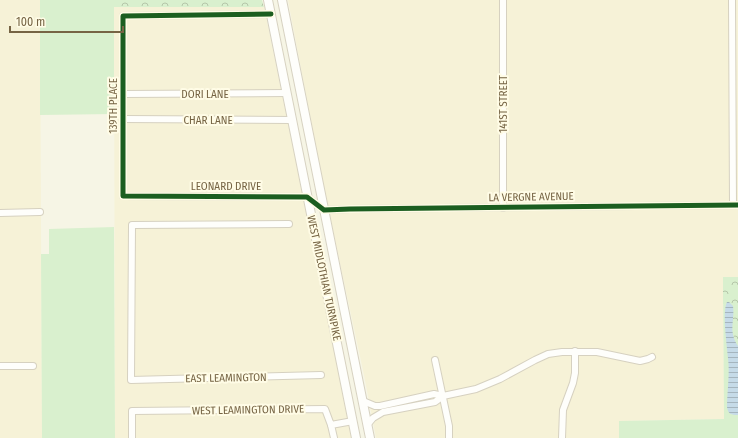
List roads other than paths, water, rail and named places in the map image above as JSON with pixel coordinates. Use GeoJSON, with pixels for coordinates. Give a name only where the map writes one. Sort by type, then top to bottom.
{"type":"FeatureCollection","features":[{"type":"Feature","properties":{"kind":"main road","name":"WEST MIDLOTHIAN TURNPIKE"},"geometry":{"type":"LineString","coordinates":[[268,0],[356,438]]}},
{"type":"Feature","properties":{"kind":"main road","name":"WEST MIDLOTHIAN TURNPIKE"},"geometry":{"type":"LineString","coordinates":[[282,0],[370,438]]}},
{"type":"Feature","properties":{"kind":"main road"},"geometry":{"type":"LineString","coordinates":[[353,421],[365,413]]}},
{"type":"Feature","properties":{"kind":"street","name":"141ST STREET"},"geometry":{"type":"LineString","coordinates":[[503,0],[503,208]]}},
{"type":"Feature","properties":{"kind":"street"},"geometry":{"type":"LineString","coordinates":[[732,0],[735,205]]}},
{"type":"Feature","properties":{"kind":"street","name":"139TH PLACE"},"geometry":{"type":"LineString","coordinates":[[123,196],[123,16],[271,14]]}},
{"type":"Feature","properties":{"kind":"street","name":"DORI LANE"},"geometry":{"type":"LineString","coordinates":[[123,94],[287,93]]}},
{"type":"Feature","properties":{"kind":"street","name":"CHAR LANE"},"geometry":{"type":"LineString","coordinates":[[123,119],[292,120]]}},
{"type":"Feature","properties":{"kind":"street","name":"LEONARD DRIVE"},"geometry":{"type":"LineString","coordinates":[[123,196],[307,197]]}},
{"type":"Feature","properties":{"kind":"street"},"geometry":{"type":"LineString","coordinates":[[307,197],[324,210]]}},
{"type":"Feature","properties":{"kind":"street","name":"LA VERGNE AVENUE"},"geometry":{"type":"LineString","coordinates":[[324,210],[735,205]]}},
{"type":"Feature","properties":{"kind":"street"},"geometry":{"type":"LineString","coordinates":[[0,213],[40,212]]}},
{"type":"Feature","properties":{"kind":"street","name":"EAST LEAMINGTON"},"geometry":{"type":"LineString","coordinates":[[289,224],[132,226],[131,380],[321,376]]}},
{"type":"Feature","properties":{"kind":"street"},"geometry":{"type":"LineString","coordinates":[[363,401],[375,406],[380,406],[434,394],[443,396],[466,392],[486,385],[548,354],[575,351],[603,352],[640,361],[652,357]]}},
{"type":"Feature","properties":{"kind":"street"},"geometry":{"type":"LineString","coordinates":[[562,438],[563,410],[575,373],[575,351]]}},
{"type":"Feature","properties":{"kind":"street"},"geometry":{"type":"LineString","coordinates":[[435,360],[449,426],[449,438]]}},
{"type":"Feature","properties":{"kind":"street"},"geometry":{"type":"LineString","coordinates":[[0,366],[33,366]]}},
{"type":"Feature","properties":{"kind":"street"},"geometry":{"type":"LineString","coordinates":[[368,424],[373,418],[383,412],[434,402],[443,396]]}},
{"type":"Feature","properties":{"kind":"street","name":"WEST LEAMINGTON DRIVE"},"geometry":{"type":"LineString","coordinates":[[132,438],[132,411],[325,409],[331,425]]}},
{"type":"Feature","properties":{"kind":"street"},"geometry":{"type":"LineString","coordinates":[[334,438],[331,425],[353,421]]}},
{"type":"Feature","properties":{"kind":"water"},"geometry":{"type":"Polygon","coordinates":[[[727,302],[733,306],[733,336],[738,346],[738,415],[730,414],[727,407],[729,364],[725,313],[727,302]]]}}]}
